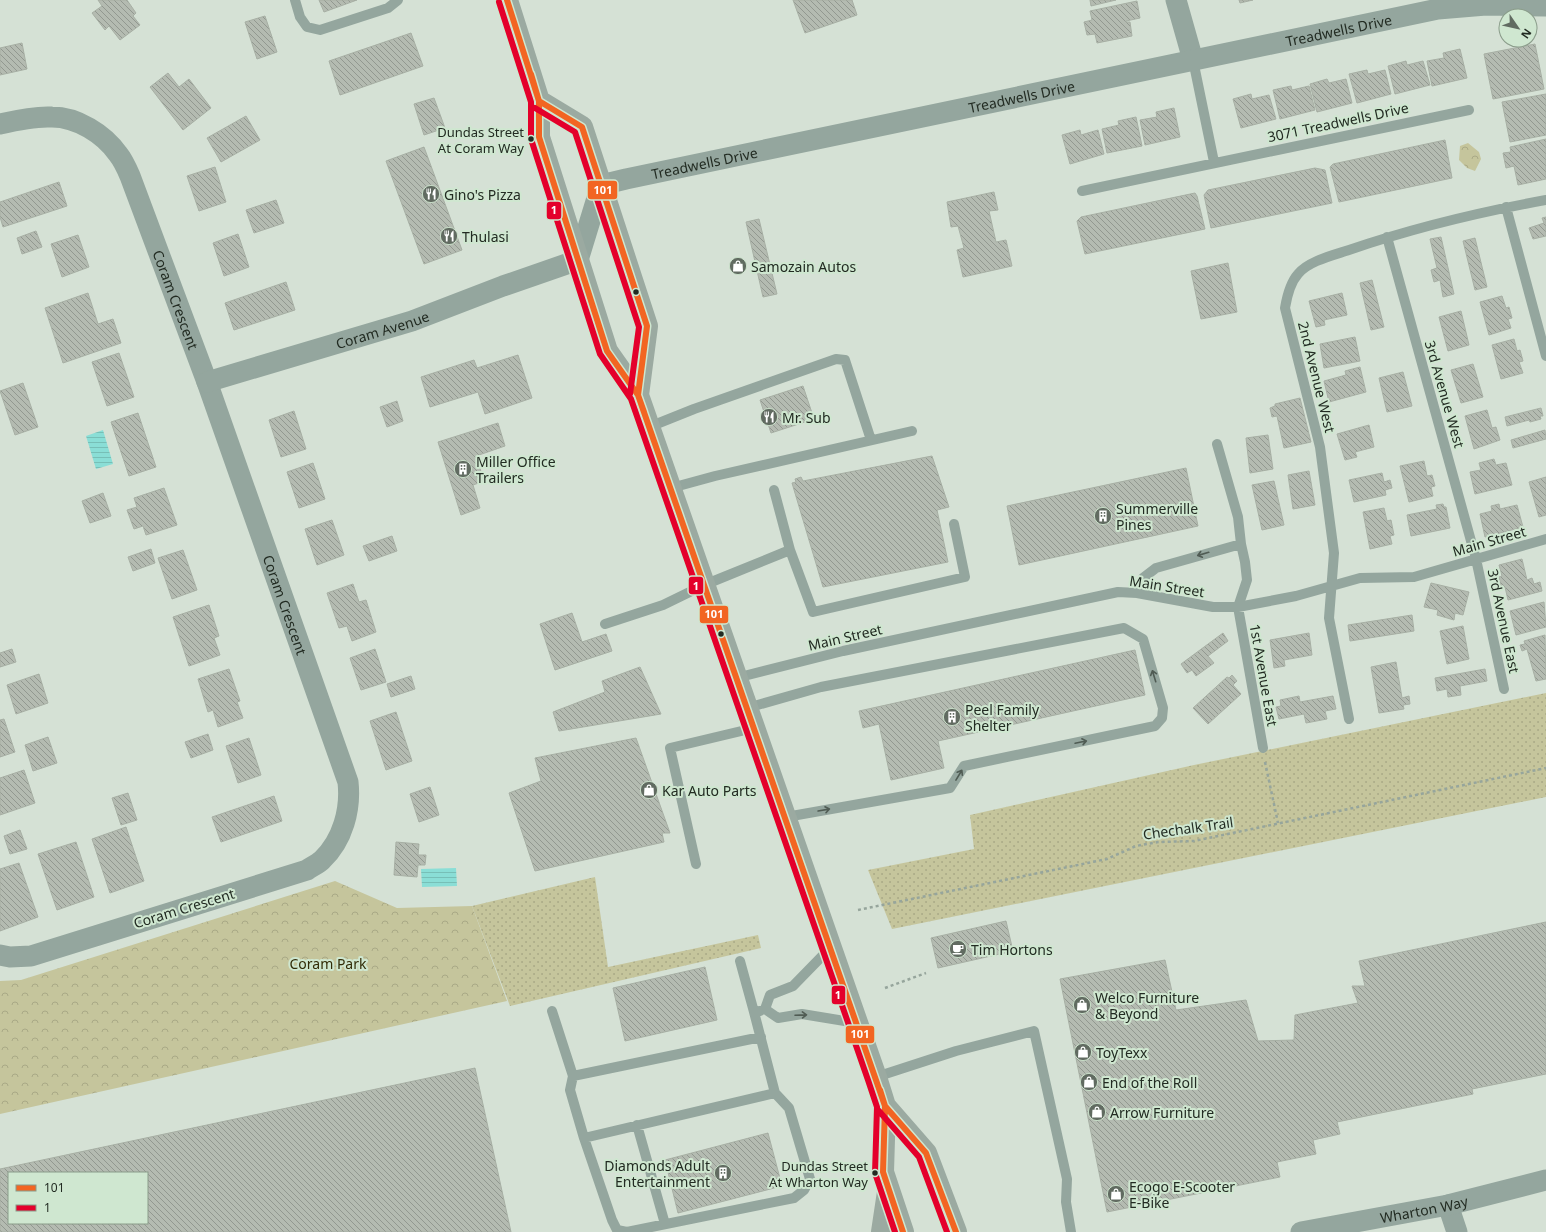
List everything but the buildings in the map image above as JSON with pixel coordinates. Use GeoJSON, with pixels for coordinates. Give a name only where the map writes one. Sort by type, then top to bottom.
{"type":"FeatureCollection","features":[{"type":"Feature","properties":{"kind":"main road"},"geometry":{"type":"LineString","coordinates":[[507,0],[539,101],[539,137],[607,351],[638,395],[650,427],[736,678],[876,1077],[885,1106],[884,1172],[903,1232]]}},
{"type":"Feature","properties":{"kind":"main road"},"geometry":{"type":"LineString","coordinates":[[539,101],[582,127],[648,326],[638,395]]}},
{"type":"Feature","properties":{"kind":"main road"},"geometry":{"type":"LineString","coordinates":[[885,1106],[926,1153],[956,1232]]}},
{"type":"Feature","properties":{"kind":"main road"},"geometry":{"type":"LineString","coordinates":[[882,1232],[889,1188]]}},
{"type":"Feature","properties":{"kind":"street"},"geometry":{"type":"LineString","coordinates":[[1176,0],[1193,60]]}},
{"type":"Feature","properties":{"kind":"street","name":"Treadwells Drive"},"geometry":{"type":"LineString","coordinates":[[601,186],[633,177],[1438,9],[1486,5],[1546,6]]}},
{"type":"Feature","properties":{"kind":"street","name":"Coram Crescent"},"geometry":{"type":"LineString","coordinates":[[0,124],[37,118],[64,118],[74,121],[98,134],[118,154],[130,176],[208,382],[348,782],[350,798],[344,824],[339,835],[322,860],[306,870],[31,956],[14,958],[0,955]]}},
{"type":"Feature","properties":{"kind":"street"},"geometry":{"type":"LineString","coordinates":[[578,260],[601,186]]}},
{"type":"Feature","properties":{"kind":"street","name":"Coram Avenue"},"geometry":{"type":"LineString","coordinates":[[208,382],[412,322],[578,260]]}},
{"type":"Feature","properties":{"kind":"street","name":"Wharton Way"},"geometry":{"type":"LineString","coordinates":[[1301,1232],[1448,1205],[1546,1180]]}},
{"type":"Feature","properties":{"kind":"street"},"geometry":{"type":"LineString","coordinates":[[1448,1205],[1457,1232]]}},
{"type":"Feature","properties":{"kind":"lane"},"geometry":{"type":"LineString","coordinates":[[295,0],[300,17],[307,27],[320,30],[388,8],[398,0]]}},
{"type":"Feature","properties":{"kind":"lane"},"geometry":{"type":"LineString","coordinates":[[1193,60],[1214,162]]}},
{"type":"Feature","properties":{"kind":"lane","name":"3071 Treadwells Drive"},"geometry":{"type":"LineString","coordinates":[[1082,191],[1214,162],[1469,110]]}},
{"type":"Feature","properties":{"kind":"lane","name":"2nd Avenue West"},"geometry":{"type":"LineString","coordinates":[[1349,719],[1329,618],[1334,553],[1320,447],[1285,308],[1288,293],[1298,273],[1318,260],[1387,237],[1506,207],[1546,200]]}},
{"type":"Feature","properties":{"kind":"lane"},"geometry":{"type":"LineString","coordinates":[[1506,207],[1546,356]]}},
{"type":"Feature","properties":{"kind":"lane","name":"3rd Avenue West"},"geometry":{"type":"LineString","coordinates":[[1387,237],[1476,559]]}},
{"type":"Feature","properties":{"kind":"lane"},"geometry":{"type":"LineString","coordinates":[[650,427],[694,409],[836,359],[845,360],[871,440]]}},
{"type":"Feature","properties":{"kind":"lane"},"geometry":{"type":"LineString","coordinates":[[671,488],[715,476],[912,431]]}},
{"type":"Feature","properties":{"kind":"lane"},"geometry":{"type":"LineString","coordinates":[[1217,444],[1238,517],[1247,580],[1238,607]]}},
{"type":"Feature","properties":{"kind":"lane"},"geometry":{"type":"LineString","coordinates":[[774,490],[790,550],[813,612],[965,577],[954,524]]}},
{"type":"Feature","properties":{"kind":"lane","name":"Main Street"},"geometry":{"type":"LineString","coordinates":[[736,678],[808,659],[1118,592],[1137,593],[1213,607],[1238,607],[1296,596],[1360,578],[1414,577],[1546,539]]}},
{"type":"Feature","properties":{"kind":"lane"},"geometry":{"type":"LineString","coordinates":[[1137,593],[1143,578],[1156,568],[1241,544]]}},
{"type":"Feature","properties":{"kind":"lane"},"geometry":{"type":"LineString","coordinates":[[605,624],[663,605],[704,585],[790,550]]}},
{"type":"Feature","properties":{"kind":"lane","name":"3rd Avenue East"},"geometry":{"type":"LineString","coordinates":[[1476,559],[1504,689]]}},
{"type":"Feature","properties":{"kind":"lane","name":"1st Avenue East"},"geometry":{"type":"LineString","coordinates":[[1238,607],[1263,748]]}},
{"type":"Feature","properties":{"kind":"lane"},"geometry":{"type":"LineString","coordinates":[[696,864],[670,748],[750,718],[821,687],[1124,628],[1143,639],[1164,708],[1162,718],[1155,726],[964,766],[950,788],[786,817]]}},
{"type":"Feature","properties":{"kind":"lane"},"geometry":{"type":"LineString","coordinates":[[765,1009],[770,995],[793,986],[831,947]]}},
{"type":"Feature","properties":{"kind":"lane"},"geometry":{"type":"LineString","coordinates":[[552,1011],[573,1076],[570,1090],[584,1138],[612,1220],[617,1230],[627,1232],[794,1198],[804,1190],[810,1179],[789,1108],[775,1093],[740,961]]}},
{"type":"Feature","properties":{"kind":"lane"},"geometry":{"type":"LineString","coordinates":[[754,1012],[765,1009],[778,1018],[802,1014],[857,1023]]}},
{"type":"Feature","properties":{"kind":"lane"},"geometry":{"type":"LineString","coordinates":[[876,1077],[956,1050],[1034,1031],[1067,1178],[1066,1202],[1070,1232]]}},
{"type":"Feature","properties":{"kind":"lane"},"geometry":{"type":"LineString","coordinates":[[573,1076],[761,1037]]}},
{"type":"Feature","properties":{"kind":"lane"},"geometry":{"type":"LineString","coordinates":[[584,1138],[775,1093]]}},
{"type":"Feature","properties":{"kind":"lane"},"geometry":{"type":"LineString","coordinates":[[637,1125],[665,1224]]}},
{"type":"Feature","properties":{"kind":"path"},"geometry":{"type":"LineString","coordinates":[[1263,748],[1278,823]]}},
{"type":"Feature","properties":{"kind":"path","name":"Chechalk Trail"},"geometry":{"type":"LineString","coordinates":[[858,910],[1107,859],[1136,846],[1158,842],[1194,841],[1546,768]]}},
{"type":"Feature","properties":{"kind":"path"},"geometry":{"type":"LineString","coordinates":[[885,988],[926,973]]}},
{"type":"Feature","properties":{"kind":"green space"},"geometry":{"type":"Polygon","coordinates":[[[1468,143],[1479,152],[1481,159],[1475,171],[1467,168],[1459,160],[1460,146],[1468,143]]]}},
{"type":"Feature","properties":{"kind":"green space"},"geometry":{"type":"Polygon","coordinates":[[[1546,693],[1546,797],[892,929],[868,870],[974,849],[970,815],[1194,765],[1546,693]]]}},
{"type":"Feature","properties":{"kind":"green space"},"geometry":{"type":"Polygon","coordinates":[[[595,877],[608,967],[758,935],[761,948],[510,1006],[472,906],[595,877]]]}},
{"type":"Feature","properties":{"kind":"green space","name":"Coram Park"},"geometry":{"type":"Polygon","coordinates":[[[335,881],[397,908],[472,906],[507,1001],[0,1114],[0,981],[21,980],[335,881]]]}},
{"type":"Feature","properties":{"kind":"water"},"geometry":{"type":"Polygon","coordinates":[[[103,430],[113,464],[96,469],[86,436],[103,430]]]}},
{"type":"Feature","properties":{"kind":"water"},"geometry":{"type":"Polygon","coordinates":[[[456,868],[457,886],[422,887],[421,869],[456,868]]]}},
{"type":"Feature","properties":{"kind":"transit line","name":"101"},"geometry":{"type":"LineString","coordinates":[[507,0],[539,101],[582,127],[647,326],[638,395],[885,1106],[926,1153],[956,1232]]}},
{"type":"Feature","properties":{"kind":"transit line","name":"1"},"geometry":{"type":"LineString","coordinates":[[499,2],[531,102],[531,139],[600,354],[631,399],[877,1107],[875,1173],[895,1232]]}},
{"type":"Feature","properties":{"kind":"transit line","name":"101"},"geometry":{"type":"LineString","coordinates":[[531,74],[539,101],[539,137],[607,351],[638,395],[644,412]]}},
{"type":"Feature","properties":{"kind":"transit line","name":"1"},"geometry":{"type":"LineString","coordinates":[[535,108],[575,132],[639,327],[630,394]]}},
{"type":"Feature","properties":{"kind":"transit line","name":"101"},"geometry":{"type":"LineString","coordinates":[[880,1090],[885,1106],[883,1172],[903,1232]]}},
{"type":"Feature","properties":{"kind":"transit line","name":"1"},"geometry":{"type":"LineString","coordinates":[[879,1111],[919,1157],[947,1232]]}},
{"type":"Feature","properties":{"kind":"place","name":"Dundas Street At Coram Way"},"geometry":{"type":"Point","coordinates":[531,139]}},
{"type":"Feature","properties":{"kind":"place","name":"Gino's Pizza"},"geometry":{"type":"Point","coordinates":[431,194]}},
{"type":"Feature","properties":{"kind":"place","name":"Thulasi"},"geometry":{"type":"Point","coordinates":[449,236]}},
{"type":"Feature","properties":{"kind":"place","name":"Samozain Autos"},"geometry":{"type":"Point","coordinates":[738,266]}},
{"type":"Feature","properties":{"kind":"place","name":"Mr. Sub"},"geometry":{"type":"Point","coordinates":[769,417]}},
{"type":"Feature","properties":{"kind":"place","name":"Miller Office Trailers"},"geometry":{"type":"Point","coordinates":[463,469]}},
{"type":"Feature","properties":{"kind":"place","name":"Summerville Pines"},"geometry":{"type":"Point","coordinates":[1103,516]}},
{"type":"Feature","properties":{"kind":"place","name":"Peel Family Shelter"},"geometry":{"type":"Point","coordinates":[952,717]}},
{"type":"Feature","properties":{"kind":"place","name":"Kar Auto Parts"},"geometry":{"type":"Point","coordinates":[649,790]}},
{"type":"Feature","properties":{"kind":"place","name":"Tim Hortons"},"geometry":{"type":"Point","coordinates":[958,949]}},
{"type":"Feature","properties":{"kind":"place","name":"Welco Furniture & Beyond"},"geometry":{"type":"Point","coordinates":[1082,1005]}},
{"type":"Feature","properties":{"kind":"place","name":"ToyTexx"},"geometry":{"type":"Point","coordinates":[1083,1052]}},
{"type":"Feature","properties":{"kind":"place","name":"End of the Roll"},"geometry":{"type":"Point","coordinates":[1089,1082]}},
{"type":"Feature","properties":{"kind":"place","name":"Arrow Furniture"},"geometry":{"type":"Point","coordinates":[1097,1112]}},
{"type":"Feature","properties":{"kind":"place","name":"Diamonds Adult Entertainment"},"geometry":{"type":"Point","coordinates":[723,1173]}},
{"type":"Feature","properties":{"kind":"place","name":"Dundas Street At Wharton Way"},"geometry":{"type":"Point","coordinates":[875,1173]}},
{"type":"Feature","properties":{"kind":"place","name":"Ecogo E-Scooter E-Bike"},"geometry":{"type":"Point","coordinates":[1116,1194]}}]}
